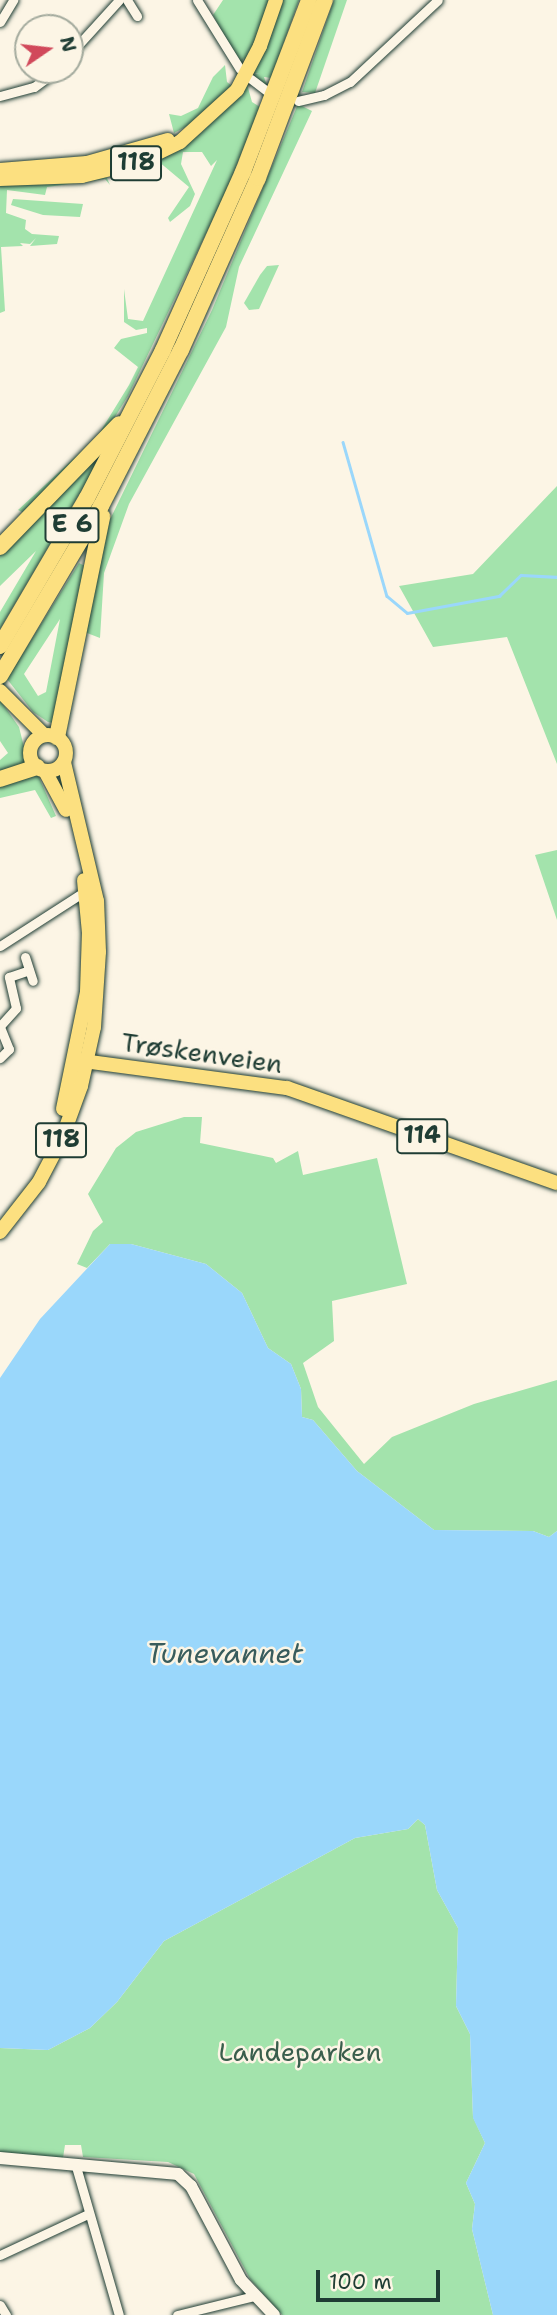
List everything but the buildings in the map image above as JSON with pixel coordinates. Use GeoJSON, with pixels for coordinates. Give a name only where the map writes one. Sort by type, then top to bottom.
{"type":"FeatureCollection","features":[{"type":"Feature","properties":{"kind":"highway","name":"E 6"},"geometry":{"type":"LineString","coordinates":[[0,646],[138,401],[243,172],[309,0]]}},
{"type":"Feature","properties":{"kind":"highway","name":"E 6"},"geometry":{"type":"LineString","coordinates":[[0,676],[109,491],[229,246],[326,0]]}},
{"type":"Feature","properties":{"kind":"highway","name":"E 6"},"geometry":{"type":"LineString","coordinates":[[0,547],[86,462],[138,401]]}},
{"type":"Feature","properties":{"kind":"highway","name":"E 6"},"geometry":{"type":"LineString","coordinates":[[50,736],[109,491]]}},
{"type":"Feature","properties":{"kind":"highway"},"geometry":{"type":"LineString","coordinates":[[0,779],[41,769]]}},
{"type":"Feature","properties":{"kind":"main road","name":"118"},"geometry":{"type":"LineString","coordinates":[[0,179],[53,179],[114,169],[160,153],[195,129],[237,90],[260,46],[276,0]]}},
{"type":"Feature","properties":{"kind":"main road","name":"118"},"geometry":{"type":"LineString","coordinates":[[0,170],[111,158],[195,129]]}},
{"type":"Feature","properties":{"kind":"main road"},"geometry":{"type":"LineString","coordinates":[[0,691],[19,714],[66,751],[64,762],[90,886],[99,989],[82,1061]]}},
{"type":"Feature","properties":{"kind":"main road"},"geometry":{"type":"LineString","coordinates":[[19,714],[41,769],[63,801],[90,886]]}},
{"type":"Feature","properties":{"kind":"main road"},"geometry":{"type":"LineString","coordinates":[[32,746],[50,736]]}},
{"type":"Feature","properties":{"kind":"main road"},"geometry":{"type":"LineString","coordinates":[[41,769],[64,762]]}},
{"type":"Feature","properties":{"kind":"main road","name":"118"},"geometry":{"type":"LineString","coordinates":[[0,1232],[39,1182],[62,1138],[82,1061]]}},
{"type":"Feature","properties":{"kind":"main road","name":"Trøskenveien"},"geometry":{"type":"LineString","coordinates":[[82,1061],[287,1088],[557,1183]]}},
{"type":"Feature","properties":{"kind":"street"},"geometry":{"type":"LineString","coordinates":[[0,22],[13,0]]}},
{"type":"Feature","properties":{"kind":"street"},"geometry":{"type":"LineString","coordinates":[[84,39],[119,0]]}},
{"type":"Feature","properties":{"kind":"street"},"geometry":{"type":"LineString","coordinates":[[127,0],[137,16]]}},
{"type":"Feature","properties":{"kind":"street"},"geometry":{"type":"LineString","coordinates":[[197,0],[240,69]]}},
{"type":"Feature","properties":{"kind":"street"},"geometry":{"type":"LineString","coordinates":[[298,101],[324,95],[350,82],[438,0]]}},
{"type":"Feature","properties":{"kind":"street"},"geometry":{"type":"LineString","coordinates":[[251,79],[267,91]]}},
{"type":"Feature","properties":{"kind":"street"},"geometry":{"type":"LineString","coordinates":[[0,96],[37,84]]}},
{"type":"Feature","properties":{"kind":"street"},"geometry":{"type":"LineString","coordinates":[[0,946],[90,886]]}},
{"type":"Feature","properties":{"kind":"street"},"geometry":{"type":"LineString","coordinates":[[25,957],[33,981]]}},
{"type":"Feature","properties":{"kind":"street"},"geometry":{"type":"LineString","coordinates":[[0,1058],[9,1049],[0,1026],[16,1008],[9,976],[29,970]]}},
{"type":"Feature","properties":{"kind":"street"},"geometry":{"type":"LineString","coordinates":[[0,2158],[170,2170],[183,2177],[254,2296],[274,2315]]}},
{"type":"Feature","properties":{"kind":"street"},"geometry":{"type":"LineString","coordinates":[[75,2163],[119,2315]]}},
{"type":"Feature","properties":{"kind":"street"},"geometry":{"type":"LineString","coordinates":[[0,2255],[88,2214]]}},
{"type":"Feature","properties":{"kind":"street"},"geometry":{"type":"LineString","coordinates":[[177,2315],[254,2296]]}},
{"type":"Feature","properties":{"kind":"street"},"geometry":{"type":"LineString","coordinates":[[0,2305],[6,2315]]}},
{"type":"Feature","properties":{"kind":"green space"},"geometry":{"type":"Polygon","coordinates":[[[223,0],[271,0],[245,65],[244,58],[241,63],[235,57],[213,15],[223,0]]]}},
{"type":"Feature","properties":{"kind":"green space"},"geometry":{"type":"Polygon","coordinates":[[[283,0],[299,0],[271,78],[264,77],[267,86],[253,75],[259,73],[252,74],[283,0]]]}},
{"type":"Feature","properties":{"kind":"green space"},"geometry":{"type":"Polygon","coordinates":[[[334,0],[347,0],[315,93],[302,92],[334,0]]]}},
{"type":"Feature","properties":{"kind":"green space"},"geometry":{"type":"Polygon","coordinates":[[[225,65],[227,82],[232,86],[191,124],[174,133],[169,114],[181,116],[198,108],[213,77],[225,65]]]}},
{"type":"Feature","properties":{"kind":"green space"},"geometry":{"type":"Polygon","coordinates":[[[247,84],[252,102],[260,107],[225,194],[128,396],[106,431],[24,513],[18,510],[97,437],[129,385],[138,367],[114,348],[121,339],[147,333],[147,328],[136,330],[124,322],[124,289],[128,319],[143,321],[217,160],[211,166],[202,152],[183,152],[181,164],[195,194],[190,206],[170,222],[168,218],[189,187],[158,161],[124,173],[123,180],[121,174],[201,133],[247,84]]]}},
{"type":"Feature","properties":{"kind":"green space"},"geometry":{"type":"Polygon","coordinates":[[[298,104],[312,111],[239,267],[226,327],[129,504],[104,573],[100,638],[87,633],[84,629],[100,540],[212,310],[298,104]]]}},
{"type":"Feature","properties":{"kind":"green space"},"geometry":{"type":"Polygon","coordinates":[[[106,176],[110,185],[105,179],[47,187],[45,195],[7,190],[6,213],[26,220],[25,229],[32,234],[59,236],[57,244],[30,246],[36,238],[30,244],[20,243],[23,246],[1,247],[5,311],[0,313],[0,183],[106,176]]]}},
{"type":"Feature","properties":{"kind":"green space"},"geometry":{"type":"Polygon","coordinates":[[[13,199],[83,204],[80,217],[43,215],[11,205],[13,199]]]}},
{"type":"Feature","properties":{"kind":"green space"},"geometry":{"type":"Polygon","coordinates":[[[279,265],[259,309],[249,310],[244,303],[260,275],[267,266],[279,265]]]}},
{"type":"Feature","properties":{"kind":"green space"},"geometry":{"type":"Polygon","coordinates":[[[93,460],[97,464],[0,629],[0,612],[36,551],[0,586],[0,552],[93,460]]]}},
{"type":"Feature","properties":{"kind":"green space"},"geometry":{"type":"Polygon","coordinates":[[[557,486],[557,764],[507,637],[433,647],[399,586],[473,574],[557,486]]]}},
{"type":"Feature","properties":{"kind":"green space"},"geometry":{"type":"Polygon","coordinates":[[[79,563],[85,566],[53,723],[33,712],[7,679],[79,563]],[[60,619],[24,674],[38,696],[46,692],[60,619]]]}},
{"type":"Feature","properties":{"kind":"green space"},"geometry":{"type":"Polygon","coordinates":[[[0,700],[19,727],[28,763],[0,774],[0,760],[8,753],[0,741],[0,700]]]}},
{"type":"Feature","properties":{"kind":"green space"},"geometry":{"type":"Polygon","coordinates":[[[38,775],[56,816],[51,818],[35,790],[0,798],[0,785],[38,775]]]}},
{"type":"Feature","properties":{"kind":"green space"},"geometry":{"type":"Polygon","coordinates":[[[557,850],[557,920],[535,855],[557,850]]]}},
{"type":"Feature","properties":{"kind":"green space"},"geometry":{"type":"Polygon","coordinates":[[[184,1117],[202,1117],[200,1143],[273,1158],[276,1163],[298,1151],[303,1175],[377,1158],[407,1284],[332,1301],[334,1341],[303,1363],[318,1407],[364,1464],[392,1437],[474,1404],[557,1380],[557,1531],[549,1537],[533,1531],[434,1530],[357,1471],[313,1420],[302,1417],[301,1389],[291,1364],[268,1348],[242,1293],[206,1264],[131,1244],[110,1244],[87,1268],[77,1264],[93,1231],[103,1222],[88,1194],[116,1148],[136,1132],[184,1117]]]}},
{"type":"Feature","properties":{"kind":"green space","name":"Landeparken"},"geometry":{"type":"Polygon","coordinates":[[[418,1819],[425,1825],[437,1890],[458,1928],[456,2006],[470,2034],[473,2117],[485,2143],[466,2183],[475,2204],[472,2229],[493,2315],[282,2315],[250,2279],[194,2174],[168,2162],[83,2157],[81,2145],[65,2145],[63,2158],[0,2153],[0,2048],[48,2050],[90,2028],[117,2002],[164,1941],[355,1838],[408,1829],[418,1819]]]}},
{"type":"Feature","properties":{"kind":"water","name":"Tunevannet"},"geometry":{"type":"Polygon","coordinates":[[[110,1244],[131,1244],[206,1264],[242,1293],[268,1348],[291,1364],[301,1389],[302,1417],[313,1420],[357,1471],[434,1530],[533,1531],[549,1537],[557,1531],[557,2315],[493,2315],[472,2229],[475,2204],[466,2183],[485,2143],[473,2118],[470,2034],[456,2006],[458,1928],[437,1890],[425,1825],[418,1819],[408,1829],[355,1838],[164,1941],[117,2002],[90,2028],[48,2050],[0,2048],[0,1378],[40,1319],[110,1244]]]}},
{"type":"Feature","properties":{"kind":"waterway"},"geometry":{"type":"LineString","coordinates":[[343,442],[387,596],[407,613],[499,596],[521,575],[557,577]]}}]}
